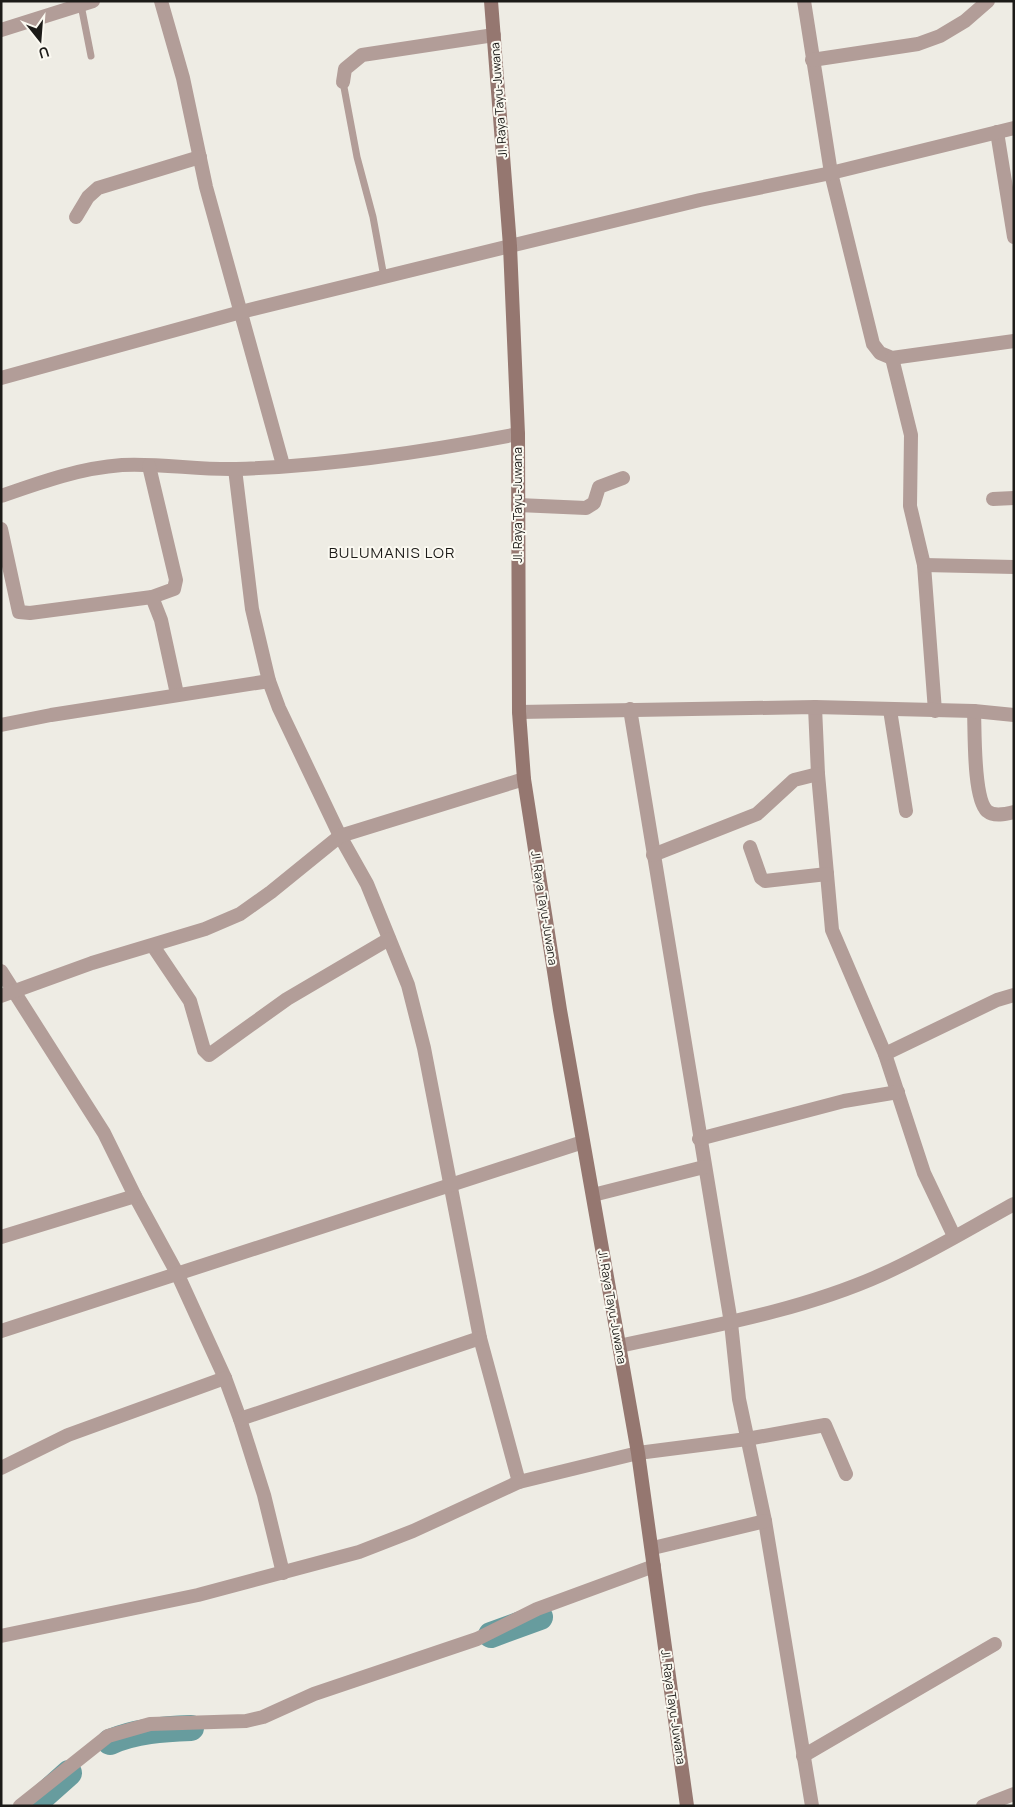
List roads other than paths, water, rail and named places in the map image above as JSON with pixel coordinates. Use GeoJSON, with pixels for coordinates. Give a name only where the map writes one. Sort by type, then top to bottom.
{"type":"FeatureCollection","features":[{"type":"Feature","properties":{"kind":"main road","name":"Jl. Raya Tayu-Juwana"},"geometry":{"type":"LineString","coordinates":[[491,1],[510,246],[518,434],[519,712],[524,778],[583,1142],[638,1453],[653,1548],[687,1806]]}},
{"type":"Feature","properties":{"kind":"street"},"geometry":{"type":"LineString","coordinates":[[161,1],[183,78],[206,187],[283,465]]}},
{"type":"Feature","properties":{"kind":"street"},"geometry":{"type":"LineString","coordinates":[[804,1],[831,173],[873,344],[880,353],[892,358],[1014,341]]}},
{"type":"Feature","properties":{"kind":"street"},"geometry":{"type":"LineString","coordinates":[[812,60],[918,44],[940,36],[965,21],[988,1]]}},
{"type":"Feature","properties":{"kind":"street"},"geometry":{"type":"LineString","coordinates":[[1,30],[87,3]]}},
{"type":"Feature","properties":{"kind":"street"},"geometry":{"type":"LineString","coordinates":[[343,82],[345,69],[362,55],[494,35]]}},
{"type":"Feature","properties":{"kind":"street"},"geometry":{"type":"LineString","coordinates":[[1,378],[241,312],[700,200],[831,173],[1014,128]]}},
{"type":"Feature","properties":{"kind":"street"},"geometry":{"type":"LineString","coordinates":[[997,132],[1014,237]]}},
{"type":"Feature","properties":{"kind":"street"},"geometry":{"type":"LineString","coordinates":[[76,218],[88,197],[98,188],[200,157]]}},
{"type":"Feature","properties":{"kind":"street"},"geometry":{"type":"LineString","coordinates":[[892,358],[911,435],[910,506],[924,566],[935,711]]}},
{"type":"Feature","properties":{"kind":"street"},"geometry":{"type":"LineString","coordinates":[[1,496],[72,472],[124,465],[235,469],[333,462],[518,434]]}},
{"type":"Feature","properties":{"kind":"street"},"geometry":{"type":"LineString","coordinates":[[1,529],[19,612],[30,613],[152,597],[174,589],[176,580],[149,466]]}},
{"type":"Feature","properties":{"kind":"street"},"geometry":{"type":"LineString","coordinates":[[235,469],[252,609],[269,680],[279,708],[340,836],[367,884],[408,985],[420,1030],[480,1338],[519,1482]]}},
{"type":"Feature","properties":{"kind":"street"},"geometry":{"type":"LineString","coordinates":[[518,505],[586,508],[594,503],[599,487],[623,478]]}},
{"type":"Feature","properties":{"kind":"street"},"geometry":{"type":"LineString","coordinates":[[993,499],[1014,498]]}},
{"type":"Feature","properties":{"kind":"street"},"geometry":{"type":"LineString","coordinates":[[924,566],[1014,566]]}},
{"type":"Feature","properties":{"kind":"street"},"geometry":{"type":"LineString","coordinates":[[152,597],[161,620],[177,694]]}},
{"type":"Feature","properties":{"kind":"street"},"geometry":{"type":"LineString","coordinates":[[1,725],[269,680]]}},
{"type":"Feature","properties":{"kind":"street"},"geometry":{"type":"LineString","coordinates":[[519,712],[815,707],[974,711],[1014,715]]}},
{"type":"Feature","properties":{"kind":"street"},"geometry":{"type":"LineString","coordinates":[[815,707],[818,774],[832,930],[885,1054],[924,1173],[954,1236]]}},
{"type":"Feature","properties":{"kind":"street"},"geometry":{"type":"LineString","coordinates":[[630,709],[699,1139],[731,1323],[746,1440],[765,1521],[812,1806]]}},
{"type":"Feature","properties":{"kind":"street"},"geometry":{"type":"LineString","coordinates":[[890,710],[906,810]]}},
{"type":"Feature","properties":{"kind":"street"},"geometry":{"type":"LineString","coordinates":[[974,711],[976,778],[981,799],[987,811],[993,814],[1014,812]]}},
{"type":"Feature","properties":{"kind":"street"},"geometry":{"type":"LineString","coordinates":[[653,855],[757,814],[794,780],[818,774]]}},
{"type":"Feature","properties":{"kind":"street"},"geometry":{"type":"LineString","coordinates":[[7,994],[92,963],[205,929],[240,914],[272,892],[340,836],[524,778]]}},
{"type":"Feature","properties":{"kind":"street"},"geometry":{"type":"LineString","coordinates":[[750,847],[762,878],[765,881],[827,874]]}},
{"type":"Feature","properties":{"kind":"street"},"geometry":{"type":"LineString","coordinates":[[153,946],[190,1001],[204,1050],[209,1055],[287,999],[389,939]]}},
{"type":"Feature","properties":{"kind":"street"},"geometry":{"type":"LineString","coordinates":[[1,971],[7,994],[104,1132],[135,1196],[177,1274],[224,1378],[240,1419],[264,1495],[283,1573]]}},
{"type":"Feature","properties":{"kind":"street"},"geometry":{"type":"LineString","coordinates":[[885,1054],[997,1000],[1014,995]]}},
{"type":"Feature","properties":{"kind":"street"},"geometry":{"type":"LineString","coordinates":[[699,1139],[796,1112],[858,1098],[898,1092]]}},
{"type":"Feature","properties":{"kind":"street"},"geometry":{"type":"LineString","coordinates":[[1,1331],[583,1142]]}},
{"type":"Feature","properties":{"kind":"street"},"geometry":{"type":"LineString","coordinates":[[593,1195],[704,1167]]}},
{"type":"Feature","properties":{"kind":"street"},"geometry":{"type":"LineString","coordinates":[[1,1238],[135,1196]]}},
{"type":"Feature","properties":{"kind":"street"},"geometry":{"type":"LineString","coordinates":[[619,1346],[731,1323],[841,1291],[915,1259],[1014,1204]]}},
{"type":"Feature","properties":{"kind":"street"},"geometry":{"type":"LineString","coordinates":[[240,1419],[480,1338]]}},
{"type":"Feature","properties":{"kind":"street"},"geometry":{"type":"LineString","coordinates":[[1,1468],[68,1435],[224,1378]]}},
{"type":"Feature","properties":{"kind":"street"},"geometry":{"type":"LineString","coordinates":[[1,1636],[198,1595],[359,1552],[413,1531],[519,1482],[638,1453],[746,1440],[825,1425],[846,1474]]}},
{"type":"Feature","properties":{"kind":"street"},"geometry":{"type":"LineString","coordinates":[[653,1548],[765,1521]]}},
{"type":"Feature","properties":{"kind":"street"},"geometry":{"type":"LineString","coordinates":[[20,1806],[108,1736],[150,1724],[246,1721],[263,1717],[314,1694],[477,1639],[537,1609],[654,1566]]}},
{"type":"Feature","properties":{"kind":"street"},"geometry":{"type":"LineString","coordinates":[[803,1756],[995,1644]]}},
{"type":"Feature","properties":{"kind":"street"},"geometry":{"type":"LineString","coordinates":[[983,1806],[1014,1794]]}},
{"type":"Feature","properties":{"kind":"lane"},"geometry":{"type":"LineString","coordinates":[[87,3],[91,56]]}},
{"type":"Feature","properties":{"kind":"lane"},"geometry":{"type":"LineString","coordinates":[[343,82],[357,157],[373,217],[384,277]]}},
{"type":"Feature","properties":{"kind":"waterway"},"geometry":{"type":"LineString","coordinates":[[491,1635],[540,1617]]}},
{"type":"Feature","properties":{"kind":"waterway"},"geometry":{"type":"LineString","coordinates":[[110,1742],[139,1733],[191,1728]]}},
{"type":"Feature","properties":{"kind":"waterway"},"geometry":{"type":"LineString","coordinates":[[32,1806],[69,1773]]}},
{"type":"Feature","properties":{"kind":"district","name":"BULUMANIS LOR"},"geometry":{"type":"Point","coordinates":[392,553]}}]}
